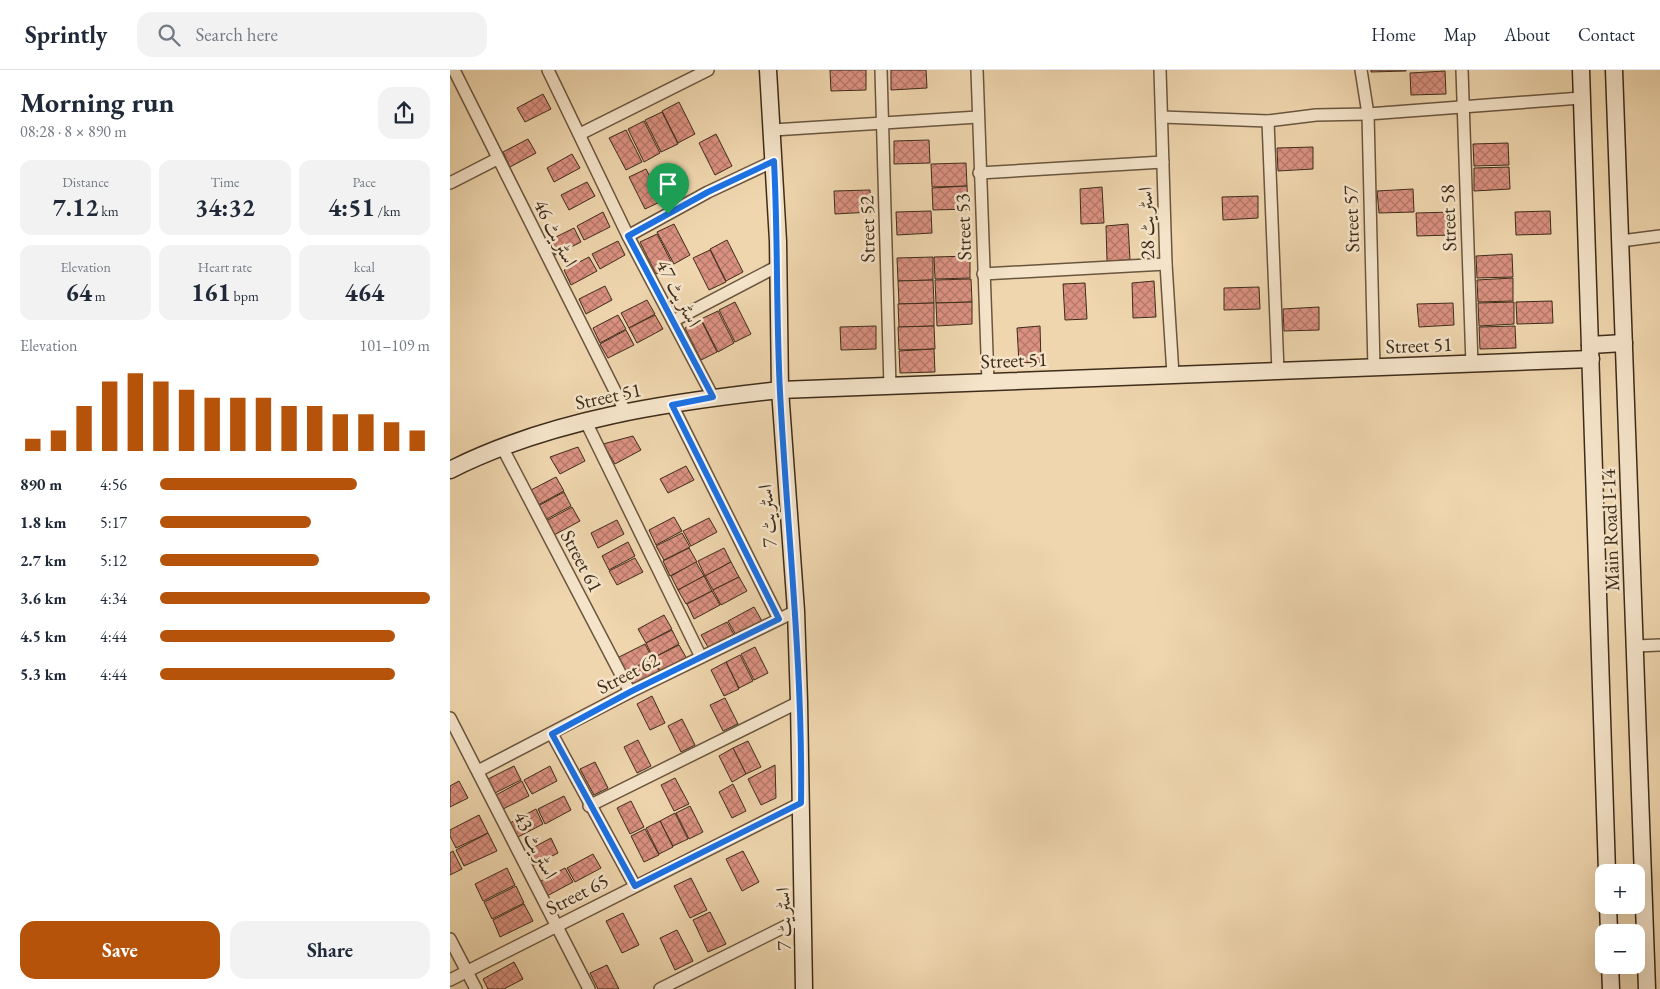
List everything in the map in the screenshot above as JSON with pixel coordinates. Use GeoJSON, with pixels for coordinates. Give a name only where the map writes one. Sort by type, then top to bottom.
{"type":"FeatureCollection","features":[{"type":"Feature","properties":{"kind":"street","name":"اسٹریٹ 46"},"geometry":{"type":"LineString","coordinates":[[454,70],[626,413]]}},
{"type":"Feature","properties":{"kind":"street","name":"اسٹریٹ 47"},"geometry":{"type":"LineString","coordinates":[[548,70],[628,236],[713,397]]}},
{"type":"Feature","properties":{"kind":"street"},"geometry":{"type":"LineString","coordinates":[[580,134],[708,70]]}},
{"type":"Feature","properties":{"kind":"street","name":"اسٹریٹ 7"},"geometry":{"type":"LineString","coordinates":[[768,70],[773,130],[780,390],[796,611],[804,917],[804,989]]}},
{"type":"Feature","properties":{"kind":"street","name":"Street 52"},"geometry":{"type":"LineString","coordinates":[[881,70],[890,388]]}},
{"type":"Feature","properties":{"kind":"street","name":"Street 53"},"geometry":{"type":"LineString","coordinates":[[977,70],[988,382]]}},
{"type":"Feature","properties":{"kind":"street","name":"اسٹریٹ 28"},"geometry":{"type":"LineString","coordinates":[[1160,70],[1166,264],[1173,375]]}},
{"type":"Feature","properties":{"kind":"street","name":"Street 57"},"geometry":{"type":"LineString","coordinates":[[1361,70],[1368,114],[1374,368]]}},
{"type":"Feature","properties":{"kind":"street","name":"Street 58"},"geometry":{"type":"LineString","coordinates":[[1462,70],[1472,364]]}},
{"type":"Feature","properties":{"kind":"street","name":"Main Road I-14"},"geometry":{"type":"LineString","coordinates":[[1581,70],[1607,864]]}},
{"type":"Feature","properties":{"kind":"street","name":"Main Road I-14"},"geometry":{"type":"LineString","coordinates":[[1614,70],[1647,989]]}},
{"type":"Feature","properties":{"kind":"street"},"geometry":{"type":"LineString","coordinates":[[1162,117],[1268,121],[1316,115],[1368,114],[1581,98]]}},
{"type":"Feature","properties":{"kind":"street"},"geometry":{"type":"LineString","coordinates":[[773,130],[978,117]]}},
{"type":"Feature","properties":{"kind":"street"},"geometry":{"type":"LineString","coordinates":[[1268,121],[1278,371]]}},
{"type":"Feature","properties":{"kind":"street"},"geometry":{"type":"LineString","coordinates":[[450,183],[498,159]]}},
{"type":"Feature","properties":{"kind":"street"},"geometry":{"type":"LineString","coordinates":[[628,236],[708,192],[774,161]]}},
{"type":"Feature","properties":{"kind":"street"},"geometry":{"type":"LineString","coordinates":[[980,173],[1163,162]]}},
{"type":"Feature","properties":{"kind":"street"},"geometry":{"type":"LineString","coordinates":[[1620,242],[1660,236]]}},
{"type":"Feature","properties":{"kind":"street"},"geometry":{"type":"LineString","coordinates":[[983,274],[1166,264]]}},
{"type":"Feature","properties":{"kind":"street"},"geometry":{"type":"LineString","coordinates":[[673,321],[778,266]]}},
{"type":"Feature","properties":{"kind":"street","name":"Street 51"},"geometry":{"type":"LineString","coordinates":[[450,470],[502,447],[586,422],[713,397],[780,390],[890,388],[988,382],[1472,364],[1590,352],[1624,344]]}},
{"type":"Feature","properties":{"kind":"street"},"geometry":{"type":"LineString","coordinates":[[672,405],[779,619]]}},
{"type":"Feature","properties":{"kind":"street"},"geometry":{"type":"LineString","coordinates":[[586,422],[701,657]]}},
{"type":"Feature","properties":{"kind":"street","name":"Street 61"},"geometry":{"type":"LineString","coordinates":[[502,447],[630,692]]}},
{"type":"Feature","properties":{"kind":"street","name":"Street 62"},"geometry":{"type":"LineString","coordinates":[[478,771],[630,692],[796,611]]}},
{"type":"Feature","properties":{"kind":"street"},"geometry":{"type":"LineString","coordinates":[[1636,646],[1660,646]]}},
{"type":"Feature","properties":{"kind":"street"},"geometry":{"type":"LineString","coordinates":[[589,806],[799,702]]}},
{"type":"Feature","properties":{"kind":"street","name":"اسٹریٹ 43"},"geometry":{"type":"LineString","coordinates":[[450,718],[589,989]]}},
{"type":"Feature","properties":{"kind":"street"},"geometry":{"type":"LineString","coordinates":[[552,734],[589,806],[635,886]]}},
{"type":"Feature","properties":{"kind":"street","name":"Street 65"},"geometry":{"type":"LineString","coordinates":[[450,980],[801,803]]}},
{"type":"Feature","properties":{"kind":"street"},"geometry":{"type":"LineString","coordinates":[[660,989],[804,917]]}},
{"type":"Feature","properties":{"kind":"street"},"geometry":{"type":"LineString","coordinates":[[450,939],[476,989]]}},
{"type":"Feature","properties":{"kind":"street"},"geometry":{"type":"LineString","coordinates":[[1610,974],[1611,989]]}},
{"type":"Feature","properties":{"kind":"building"},"geometry":{"type":"Polygon","coordinates":[[[830,70],[866,70],[866,90],[831,91],[830,70]]]}},
{"type":"Feature","properties":{"kind":"building"},"geometry":{"type":"Polygon","coordinates":[[[891,70],[926,70],[927,88],[891,90],[891,70]]]}},
{"type":"Feature","properties":{"kind":"building"},"geometry":{"type":"Polygon","coordinates":[[[1371,70],[1406,70],[1406,71],[1371,72],[1371,70]]]}},
{"type":"Feature","properties":{"kind":"building"},"geometry":{"type":"Polygon","coordinates":[[[1445,71],[1446,94],[1411,95],[1410,73],[1445,71]]]}},
{"type":"Feature","properties":{"kind":"building"},"geometry":{"type":"Polygon","coordinates":[[[543,94],[551,109],[525,122],[517,108],[543,94]]]}},
{"type":"Feature","properties":{"kind":"building"},"geometry":{"type":"Polygon","coordinates":[[[679,102],[695,134],[678,143],[662,111],[679,102]]]}},
{"type":"Feature","properties":{"kind":"building"},"geometry":{"type":"Polygon","coordinates":[[[662,112],[678,144],[661,152],[645,120],[662,112]]]}},
{"type":"Feature","properties":{"kind":"building"},"geometry":{"type":"Polygon","coordinates":[[[644,121],[660,153],[644,162],[628,129],[644,121]]]}},
{"type":"Feature","properties":{"kind":"building"},"geometry":{"type":"Polygon","coordinates":[[[626,130],[642,162],[626,170],[609,138],[626,130]]]}},
{"type":"Feature","properties":{"kind":"building"},"geometry":{"type":"Polygon","coordinates":[[[716,134],[732,166],[715,175],[699,143],[716,134]]]}},
{"type":"Feature","properties":{"kind":"building"},"geometry":{"type":"Polygon","coordinates":[[[528,139],[536,153],[510,167],[503,152],[528,139]]]}},
{"type":"Feature","properties":{"kind":"building"},"geometry":{"type":"Polygon","coordinates":[[[929,140],[930,163],[894,164],[894,141],[929,140]]]}},
{"type":"Feature","properties":{"kind":"building"},"geometry":{"type":"Polygon","coordinates":[[[1508,143],[1509,165],[1474,166],[1473,144],[1508,143]]]}},
{"type":"Feature","properties":{"kind":"building"},"geometry":{"type":"Polygon","coordinates":[[[1313,147],[1313,169],[1278,171],[1277,148],[1313,147]]]}},
{"type":"Feature","properties":{"kind":"building"},"geometry":{"type":"Polygon","coordinates":[[[572,154],[580,168],[554,182],[547,168],[572,154]]]}},
{"type":"Feature","properties":{"kind":"building"},"geometry":{"type":"Polygon","coordinates":[[[966,163],[967,186],[932,187],[931,164],[966,163]]]}},
{"type":"Feature","properties":{"kind":"building"},"geometry":{"type":"Polygon","coordinates":[[[1509,167],[1510,189],[1474,191],[1474,168],[1509,167]]]}},
{"type":"Feature","properties":{"kind":"building"},"geometry":{"type":"Polygon","coordinates":[[[646,169],[662,201],[645,209],[629,177],[646,169]]]}},
{"type":"Feature","properties":{"kind":"building"},"geometry":{"type":"Polygon","coordinates":[[[587,182],[595,196],[569,210],[561,195],[587,182]]]}},
{"type":"Feature","properties":{"kind":"building"},"geometry":{"type":"Polygon","coordinates":[[[967,186],[968,209],[933,210],[932,188],[967,186]]]}},
{"type":"Feature","properties":{"kind":"building"},"geometry":{"type":"Polygon","coordinates":[[[1102,187],[1104,223],[1081,224],[1080,189],[1102,187]]]}},
{"type":"Feature","properties":{"kind":"building"},"geometry":{"type":"Polygon","coordinates":[[[1413,189],[1414,212],[1379,213],[1377,191],[1413,189]]]}},
{"type":"Feature","properties":{"kind":"building"},"geometry":{"type":"Polygon","coordinates":[[[870,190],[871,212],[835,214],[834,191],[870,190]]]}},
{"type":"Feature","properties":{"kind":"building"},"geometry":{"type":"Polygon","coordinates":[[[1258,196],[1258,218],[1223,220],[1222,197],[1258,196]]]}},
{"type":"Feature","properties":{"kind":"building"},"geometry":{"type":"Polygon","coordinates":[[[931,211],[932,233],[897,235],[896,212],[931,211]]]}},
{"type":"Feature","properties":{"kind":"building"},"geometry":{"type":"Polygon","coordinates":[[[1550,211],[1551,234],[1516,235],[1515,212],[1550,211]]]}},
{"type":"Feature","properties":{"kind":"building"},"geometry":{"type":"Polygon","coordinates":[[[603,212],[610,227],[584,240],[577,226],[603,212]]]}},
{"type":"Feature","properties":{"kind":"building"},"geometry":{"type":"Polygon","coordinates":[[[1452,212],[1452,235],[1417,236],[1416,213],[1452,212]]]}},
{"type":"Feature","properties":{"kind":"building"},"geometry":{"type":"Polygon","coordinates":[[[674,224],[690,255],[674,264],[657,232],[674,224]]]}},
{"type":"Feature","properties":{"kind":"building"},"geometry":{"type":"Polygon","coordinates":[[[1128,224],[1130,260],[1107,261],[1106,226],[1128,224]]]}},
{"type":"Feature","properties":{"kind":"building"},"geometry":{"type":"Polygon","coordinates":[[[574,228],[581,242],[555,255],[548,241],[574,228]]]}},
{"type":"Feature","properties":{"kind":"building"},"geometry":{"type":"Polygon","coordinates":[[[657,234],[673,265],[656,274],[640,242],[657,234]]]}},
{"type":"Feature","properties":{"kind":"building"},"geometry":{"type":"Polygon","coordinates":[[[727,240],[743,272],[726,281],[710,249],[727,240]]]}},
{"type":"Feature","properties":{"kind":"building"},"geometry":{"type":"Polygon","coordinates":[[[618,241],[625,255],[600,269],[592,254],[618,241]]]}},
{"type":"Feature","properties":{"kind":"building"},"geometry":{"type":"Polygon","coordinates":[[[710,250],[726,282],[709,290],[693,258],[710,250]]]}},
{"type":"Feature","properties":{"kind":"building"},"geometry":{"type":"Polygon","coordinates":[[[1512,254],[1513,277],[1477,278],[1476,256],[1512,254]]]}},
{"type":"Feature","properties":{"kind":"building"},"geometry":{"type":"Polygon","coordinates":[[[970,256],[970,278],[935,279],[934,257],[970,256]]]}},
{"type":"Feature","properties":{"kind":"building"},"geometry":{"type":"Polygon","coordinates":[[[589,257],[597,271],[571,285],[564,270],[589,257]]]}},
{"type":"Feature","properties":{"kind":"building"},"geometry":{"type":"Polygon","coordinates":[[[933,257],[933,280],[898,281],[897,258],[933,257]]]}},
{"type":"Feature","properties":{"kind":"building"},"geometry":{"type":"Polygon","coordinates":[[[1513,278],[1513,301],[1478,302],[1477,280],[1513,278]]]}},
{"type":"Feature","properties":{"kind":"building"},"geometry":{"type":"Polygon","coordinates":[[[971,279],[972,302],[936,303],[935,280],[971,279]]]}},
{"type":"Feature","properties":{"kind":"building"},"geometry":{"type":"Polygon","coordinates":[[[933,280],[934,303],[899,304],[898,281],[933,280]]]}},
{"type":"Feature","properties":{"kind":"building"},"geometry":{"type":"Polygon","coordinates":[[[1154,281],[1156,317],[1133,318],[1132,283],[1154,281]]]}},
{"type":"Feature","properties":{"kind":"building"},"geometry":{"type":"Polygon","coordinates":[[[1085,283],[1087,319],[1065,320],[1063,284],[1085,283]]]}},
{"type":"Feature","properties":{"kind":"building"},"geometry":{"type":"Polygon","coordinates":[[[605,286],[612,300],[586,314],[579,299],[605,286]]]}},
{"type":"Feature","properties":{"kind":"building"},"geometry":{"type":"Polygon","coordinates":[[[1259,287],[1260,309],[1224,310],[1224,288],[1259,287]]]}},
{"type":"Feature","properties":{"kind":"building"},"geometry":{"type":"Polygon","coordinates":[[[647,300],[655,314],[629,328],[621,313],[647,300]]]}},
{"type":"Feature","properties":{"kind":"building"},"geometry":{"type":"Polygon","coordinates":[[[1552,301],[1553,323],[1517,324],[1516,302],[1552,301]]]}},
{"type":"Feature","properties":{"kind":"building"},"geometry":{"type":"Polygon","coordinates":[[[735,302],[751,334],[735,342],[719,310],[735,302]]]}},
{"type":"Feature","properties":{"kind":"building"},"geometry":{"type":"Polygon","coordinates":[[[972,302],[972,324],[937,326],[936,303],[972,302]]]}},
{"type":"Feature","properties":{"kind":"building"},"geometry":{"type":"Polygon","coordinates":[[[1514,302],[1514,324],[1479,326],[1478,303],[1514,302]]]}},
{"type":"Feature","properties":{"kind":"building"},"geometry":{"type":"Polygon","coordinates":[[[934,303],[934,326],[899,327],[898,304],[934,303]]]}},
{"type":"Feature","properties":{"kind":"building"},"geometry":{"type":"Polygon","coordinates":[[[1453,303],[1454,325],[1419,327],[1417,304],[1453,303]]]}},
{"type":"Feature","properties":{"kind":"building"},"geometry":{"type":"Polygon","coordinates":[[[1319,307],[1319,330],[1284,331],[1283,309],[1319,307]]]}},
{"type":"Feature","properties":{"kind":"building"},"geometry":{"type":"Polygon","coordinates":[[[718,311],[734,343],[718,352],[701,319],[718,311]]]}},
{"type":"Feature","properties":{"kind":"building"},"geometry":{"type":"Polygon","coordinates":[[[618,315],[626,329],[600,343],[593,328],[618,315]]]}},
{"type":"Feature","properties":{"kind":"building"},"geometry":{"type":"Polygon","coordinates":[[[655,315],[663,329],[637,343],[629,328],[655,315]]]}},
{"type":"Feature","properties":{"kind":"building"},"geometry":{"type":"Polygon","coordinates":[[[701,320],[717,352],[701,360],[685,328],[701,320]]]}},
{"type":"Feature","properties":{"kind":"building"},"geometry":{"type":"Polygon","coordinates":[[[876,326],[876,349],[841,350],[840,327],[876,326]]]}},
{"type":"Feature","properties":{"kind":"building"},"geometry":{"type":"Polygon","coordinates":[[[934,326],[935,349],[899,350],[898,327],[934,326]]]}},
{"type":"Feature","properties":{"kind":"building"},"geometry":{"type":"Polygon","coordinates":[[[1040,326],[1041,362],[1019,363],[1017,328],[1040,326]]]}},
{"type":"Feature","properties":{"kind":"building"},"geometry":{"type":"Polygon","coordinates":[[[1515,326],[1516,348],[1480,349],[1479,327],[1515,326]]]}},
{"type":"Feature","properties":{"kind":"building"},"geometry":{"type":"Polygon","coordinates":[[[626,330],[634,345],[608,358],[600,344],[626,330]]]}},
{"type":"Feature","properties":{"kind":"building"},"geometry":{"type":"Polygon","coordinates":[[[934,349],[935,372],[900,373],[899,351],[934,349]]]}},
{"type":"Feature","properties":{"kind":"building"},"geometry":{"type":"Polygon","coordinates":[[[633,436],[641,450],[615,464],[603,444],[633,436]]]}},
{"type":"Feature","properties":{"kind":"building"},"geometry":{"type":"Polygon","coordinates":[[[578,447],[585,461],[560,474],[550,457],[578,447]]]}},
{"type":"Feature","properties":{"kind":"building"},"geometry":{"type":"Polygon","coordinates":[[[686,466],[694,480],[668,493],[660,479],[686,466]]]}},
{"type":"Feature","properties":{"kind":"building"},"geometry":{"type":"Polygon","coordinates":[[[556,477],[564,491],[538,505],[531,490],[556,477]]]}},
{"type":"Feature","properties":{"kind":"building"},"geometry":{"type":"Polygon","coordinates":[[[564,492],[571,506],[545,520],[538,506],[564,492]]]}},
{"type":"Feature","properties":{"kind":"building"},"geometry":{"type":"Polygon","coordinates":[[[572,507],[580,521],[554,535],[546,521],[572,507]]]}},
{"type":"Feature","properties":{"kind":"building"},"geometry":{"type":"Polygon","coordinates":[[[674,517],[682,531],[656,545],[649,530],[674,517]]]}},
{"type":"Feature","properties":{"kind":"building"},"geometry":{"type":"Polygon","coordinates":[[[709,518],[717,532],[691,546],[683,531],[709,518]]]}},
{"type":"Feature","properties":{"kind":"building"},"geometry":{"type":"Polygon","coordinates":[[[617,520],[624,534],[598,548],[591,533],[617,520]]]}},
{"type":"Feature","properties":{"kind":"building"},"geometry":{"type":"Polygon","coordinates":[[[682,533],[690,547],[664,560],[656,546],[682,533]]]}},
{"type":"Feature","properties":{"kind":"building"},"geometry":{"type":"Polygon","coordinates":[[[628,542],[635,556],[609,570],[602,556],[628,542]]]}},
{"type":"Feature","properties":{"kind":"building"},"geometry":{"type":"Polygon","coordinates":[[[689,548],[697,562],[670,576],[663,561],[689,548]]]}},
{"type":"Feature","properties":{"kind":"building"},"geometry":{"type":"Polygon","coordinates":[[[724,548],[731,562],[705,576],[698,561],[724,548]]]}},
{"type":"Feature","properties":{"kind":"building"},"geometry":{"type":"Polygon","coordinates":[[[635,558],[643,572],[617,585],[609,571],[635,558]]]}},
{"type":"Feature","properties":{"kind":"building"},"geometry":{"type":"Polygon","coordinates":[[[696,562],[704,576],[678,590],[671,576],[696,562]]]}},
{"type":"Feature","properties":{"kind":"building"},"geometry":{"type":"Polygon","coordinates":[[[731,562],[739,577],[713,590],[705,576],[731,562]]]}},
{"type":"Feature","properties":{"kind":"building"},"geometry":{"type":"Polygon","coordinates":[[[704,576],[712,591],[686,604],[678,590],[704,576]]]}},
{"type":"Feature","properties":{"kind":"building"},"geometry":{"type":"Polygon","coordinates":[[[739,577],[747,591],[721,605],[713,590],[739,577]]]}},
{"type":"Feature","properties":{"kind":"building"},"geometry":{"type":"Polygon","coordinates":[[[712,591],[720,605],[694,619],[687,604],[712,591]]]}},
{"type":"Feature","properties":{"kind":"building"},"geometry":{"type":"Polygon","coordinates":[[[754,607],[762,621],[736,635],[728,621],[754,607]]]}},
{"type":"Feature","properties":{"kind":"building"},"geometry":{"type":"Polygon","coordinates":[[[664,615],[672,629],[646,643],[638,629],[664,615]]]}},
{"type":"Feature","properties":{"kind":"building"},"geometry":{"type":"Polygon","coordinates":[[[727,622],[735,636],[709,649],[701,635],[727,622]]]}},
{"type":"Feature","properties":{"kind":"building"},"geometry":{"type":"Polygon","coordinates":[[[672,630],[679,644],[653,658],[646,643],[672,630]]]}},
{"type":"Feature","properties":{"kind":"building"},"geometry":{"type":"Polygon","coordinates":[[[645,644],[652,658],[626,672],[619,657],[645,644]]]}},
{"type":"Feature","properties":{"kind":"building"},"geometry":{"type":"Polygon","coordinates":[[[679,645],[687,659],[661,673],[653,658],[679,645]]]}},
{"type":"Feature","properties":{"kind":"building"},"geometry":{"type":"Polygon","coordinates":[[[755,647],[768,673],[754,680],[741,654],[755,647]]]}},
{"type":"Feature","properties":{"kind":"building"},"geometry":{"type":"Polygon","coordinates":[[[740,655],[753,681],[739,688],[726,662],[740,655]]]}},
{"type":"Feature","properties":{"kind":"building"},"geometry":{"type":"Polygon","coordinates":[[[653,659],[660,673],[634,687],[627,672],[653,659]]]}},
{"type":"Feature","properties":{"kind":"building"},"geometry":{"type":"Polygon","coordinates":[[[726,662],[739,689],[724,696],[711,670],[726,662]]]}},
{"type":"Feature","properties":{"kind":"building"},"geometry":{"type":"Polygon","coordinates":[[[652,696],[665,723],[650,730],[637,704],[652,696]]]}},
{"type":"Feature","properties":{"kind":"building"},"geometry":{"type":"Polygon","coordinates":[[[725,698],[738,724],[723,731],[710,705],[725,698]]]}},
{"type":"Feature","properties":{"kind":"building"},"geometry":{"type":"Polygon","coordinates":[[[682,719],[695,745],[681,752],[668,726],[682,719]]]}},
{"type":"Feature","properties":{"kind":"building"},"geometry":{"type":"Polygon","coordinates":[[[638,740],[651,766],[637,773],[624,747],[638,740]]]}},
{"type":"Feature","properties":{"kind":"building"},"geometry":{"type":"Polygon","coordinates":[[[748,741],[761,767],[746,774],[733,748],[748,741]]]}},
{"type":"Feature","properties":{"kind":"building"},"geometry":{"type":"Polygon","coordinates":[[[733,748],[746,774],[732,782],[719,756],[733,748]]]}},
{"type":"Feature","properties":{"kind":"building"},"geometry":{"type":"Polygon","coordinates":[[[595,762],[608,788],[594,795],[580,769],[595,762]]]}},
{"type":"Feature","properties":{"kind":"building"},"geometry":{"type":"Polygon","coordinates":[[[775,765],[776,798],[761,805],[748,779],[775,765]]]}},
{"type":"Feature","properties":{"kind":"building"},"geometry":{"type":"Polygon","coordinates":[[[514,766],[521,780],[495,793],[488,779],[514,766]]]}},
{"type":"Feature","properties":{"kind":"building"},"geometry":{"type":"Polygon","coordinates":[[[550,766],[557,781],[532,794],[524,780],[550,766]]]}},
{"type":"Feature","properties":{"kind":"building"},"geometry":{"type":"Polygon","coordinates":[[[675,778],[689,804],[674,811],[661,785],[675,778]]]}},
{"type":"Feature","properties":{"kind":"building"},"geometry":{"type":"Polygon","coordinates":[[[459,781],[468,798],[450,807],[450,786],[459,781]]]}},
{"type":"Feature","properties":{"kind":"building"},"geometry":{"type":"Polygon","coordinates":[[[522,781],[529,796],[503,809],[496,795],[522,781]]]}},
{"type":"Feature","properties":{"kind":"building"},"geometry":{"type":"Polygon","coordinates":[[[733,784],[746,811],[732,818],[719,792],[733,784]]]}},
{"type":"Feature","properties":{"kind":"building"},"geometry":{"type":"Polygon","coordinates":[[[564,796],[571,810],[545,824],[538,809],[564,796]]]}},
{"type":"Feature","properties":{"kind":"building"},"geometry":{"type":"Polygon","coordinates":[[[631,801],[644,827],[630,834],[617,808],[631,801]]]}},
{"type":"Feature","properties":{"kind":"building"},"geometry":{"type":"Polygon","coordinates":[[[690,806],[703,832],[689,839],[676,813],[690,806]]]}},
{"type":"Feature","properties":{"kind":"building"},"geometry":{"type":"Polygon","coordinates":[[[536,809],[543,824],[518,837],[510,823],[536,809]]]}},
{"type":"Feature","properties":{"kind":"building"},"geometry":{"type":"Polygon","coordinates":[[[675,813],[688,839],[673,846],[660,821],[675,813]]]}},
{"type":"Feature","properties":{"kind":"building"},"geometry":{"type":"Polygon","coordinates":[[[479,815],[488,833],[456,848],[450,836],[450,830],[479,815]]]}},
{"type":"Feature","properties":{"kind":"building"},"geometry":{"type":"Polygon","coordinates":[[[660,821],[673,847],[659,854],[646,828],[660,821]]]}},
{"type":"Feature","properties":{"kind":"building"},"geometry":{"type":"Polygon","coordinates":[[[645,829],[659,855],[644,862],[631,836],[645,829]]]}},
{"type":"Feature","properties":{"kind":"building"},"geometry":{"type":"Polygon","coordinates":[[[488,833],[497,851],[464,866],[456,850],[488,833]]]}},
{"type":"Feature","properties":{"kind":"building"},"geometry":{"type":"Polygon","coordinates":[[[551,838],[558,853],[532,866],[525,852],[551,838]]]}},
{"type":"Feature","properties":{"kind":"building"},"geometry":{"type":"Polygon","coordinates":[[[453,851],[462,869],[450,875],[450,853],[453,851]]]}},
{"type":"Feature","properties":{"kind":"building"},"geometry":{"type":"Polygon","coordinates":[[[743,851],[759,882],[742,891],[726,859],[743,851]]]}},
{"type":"Feature","properties":{"kind":"building"},"geometry":{"type":"Polygon","coordinates":[[[593,854],[601,868],[575,882],[567,868],[593,854]]]}},
{"type":"Feature","properties":{"kind":"building"},"geometry":{"type":"Polygon","coordinates":[[[507,868],[515,885],[483,901],[475,884],[507,868]]]}},
{"type":"Feature","properties":{"kind":"building"},"geometry":{"type":"Polygon","coordinates":[[[565,868],[573,882],[547,896],[539,882],[565,868]]]}},
{"type":"Feature","properties":{"kind":"building"},"geometry":{"type":"Polygon","coordinates":[[[691,878],[707,910],[690,918],[674,886],[691,878]]]}},
{"type":"Feature","properties":{"kind":"building"},"geometry":{"type":"Polygon","coordinates":[[[516,886],[524,903],[492,919],[484,902],[516,886]]]}},
{"type":"Feature","properties":{"kind":"building"},"geometry":{"type":"Polygon","coordinates":[[[524,904],[533,921],[500,937],[493,920],[524,904]]]}},
{"type":"Feature","properties":{"kind":"building"},"geometry":{"type":"Polygon","coordinates":[[[710,912],[726,944],[708,952],[693,920],[710,912]]]}},
{"type":"Feature","properties":{"kind":"building"},"geometry":{"type":"Polygon","coordinates":[[[623,913],[639,945],[622,953],[606,921],[623,913]]]}},
{"type":"Feature","properties":{"kind":"building"},"geometry":{"type":"Polygon","coordinates":[[[677,930],[693,961],[675,970],[660,938],[677,930]]]}},
{"type":"Feature","properties":{"kind":"building"},"geometry":{"type":"Polygon","coordinates":[[[514,962],[523,979],[504,989],[488,989],[483,979],[514,962]]]}},
{"type":"Feature","properties":{"kind":"building"},"geometry":{"type":"Polygon","coordinates":[[[607,965],[619,989],[598,989],[590,973],[607,965]]]}},
{"type":"Feature","properties":{"kind":"route"},"geometry":{"type":"LineString","coordinates":[[774,161],[778,240],[780,390],[796,611],[802,764],[801,803],[635,886],[589,806],[552,734],[630,692],[779,619],[672,405],[713,397],[628,236],[668,214],[708,192],[774,161]]}}]}
